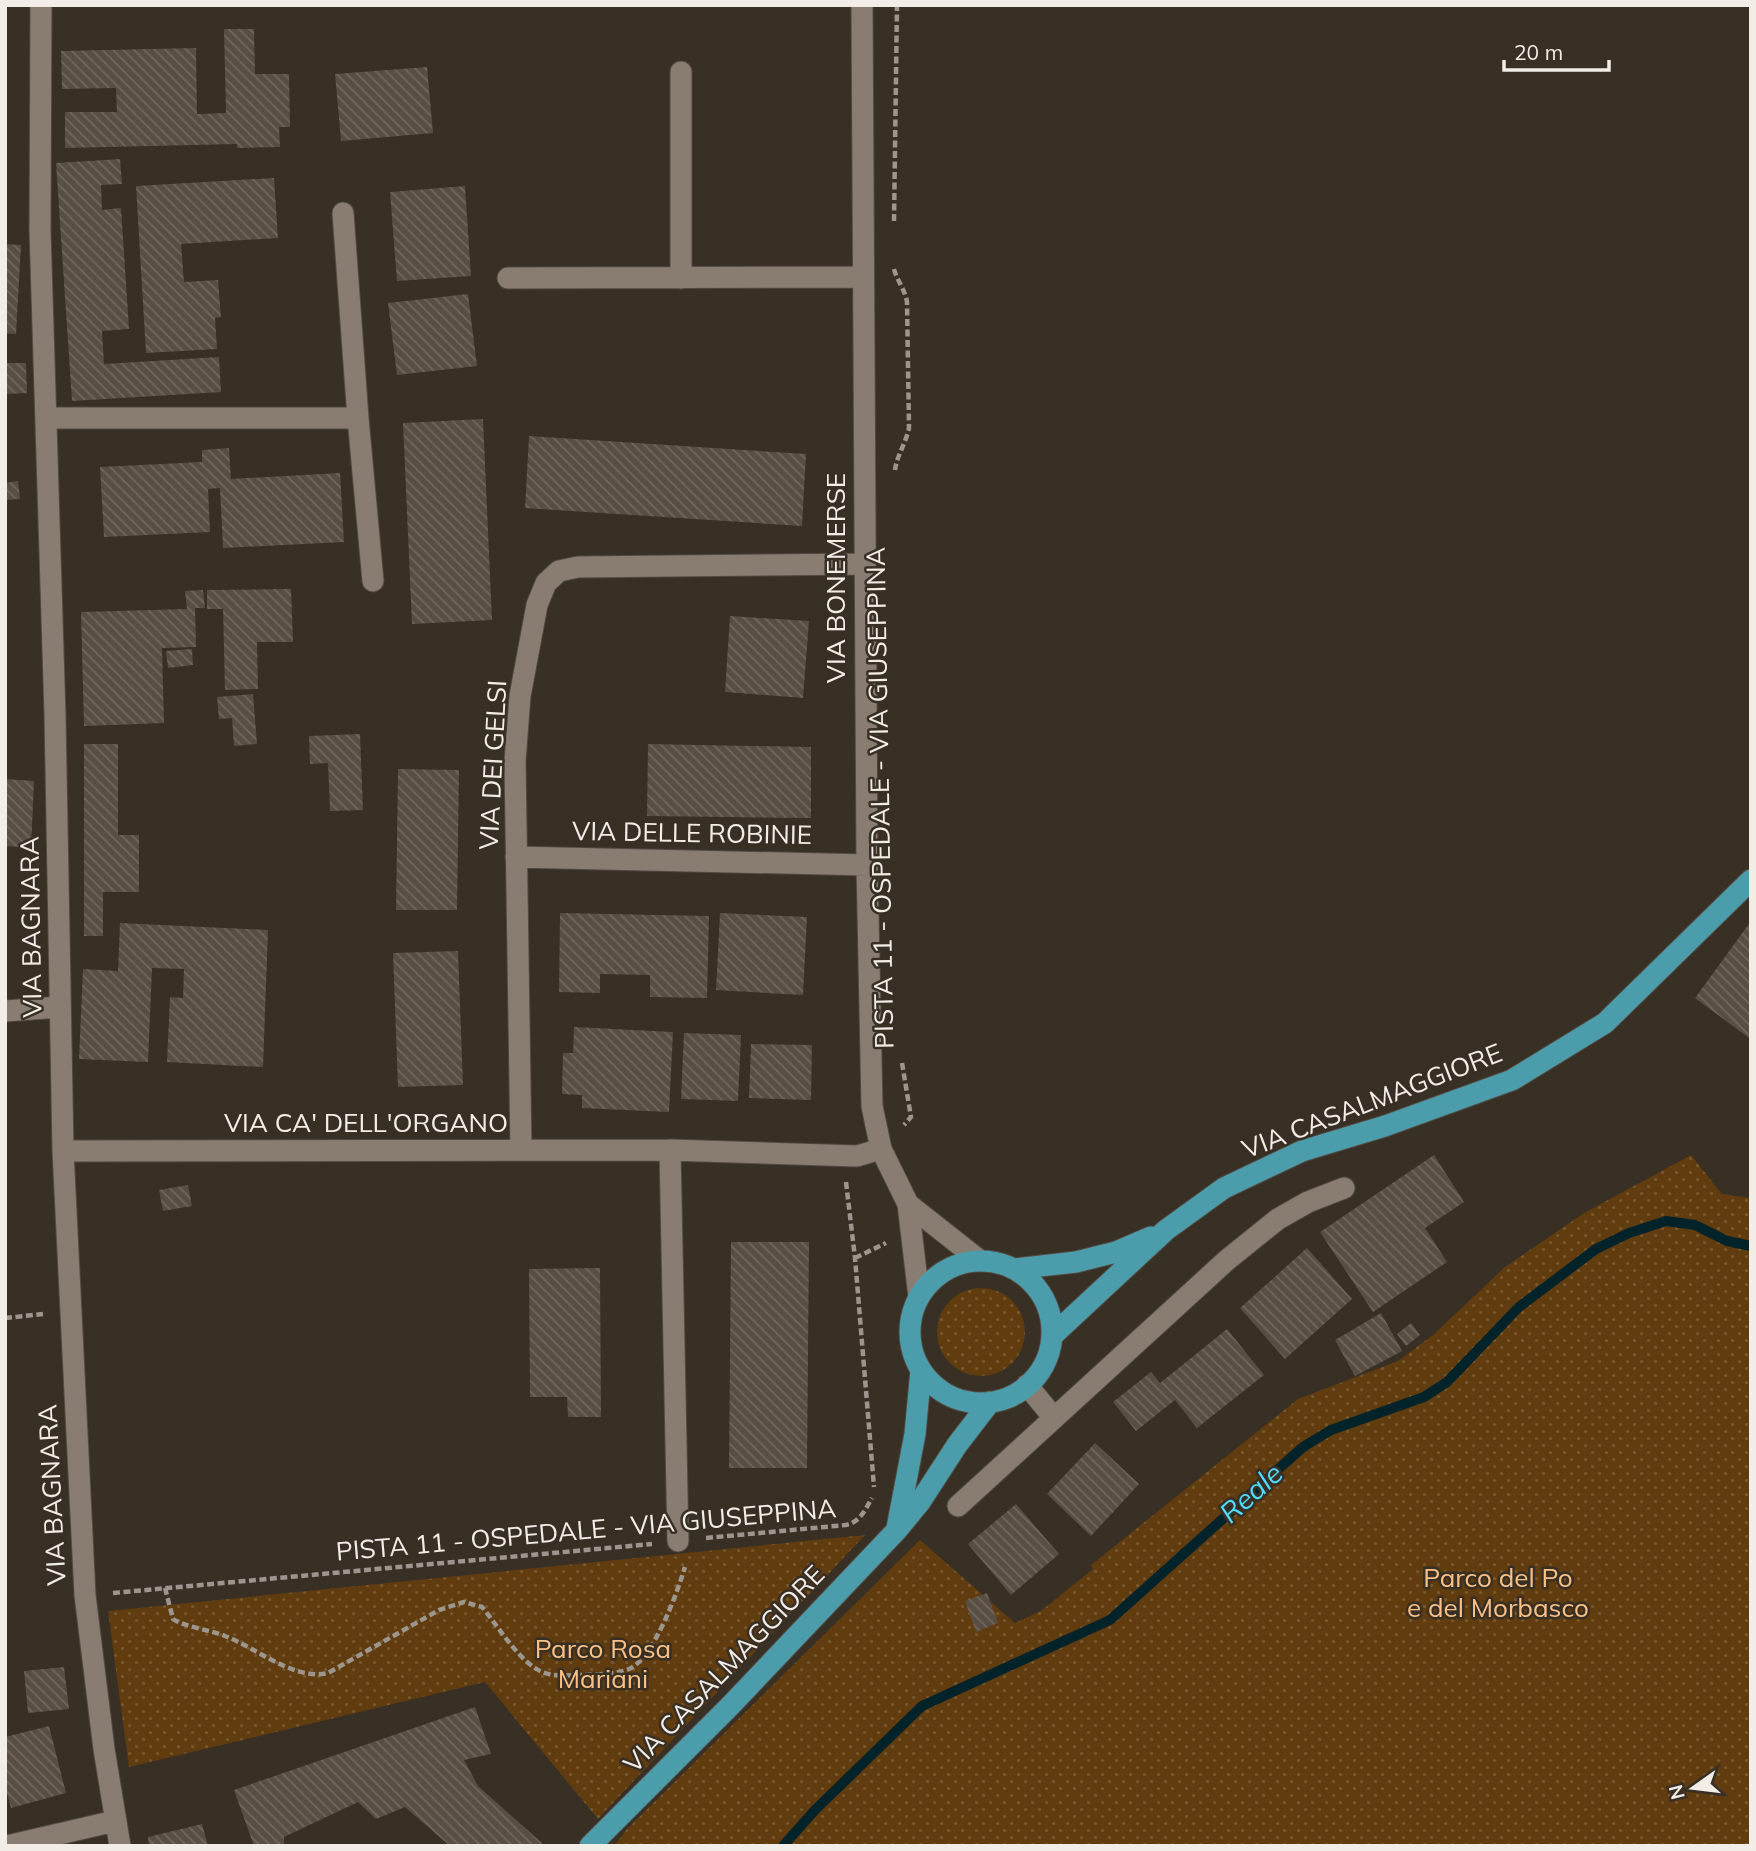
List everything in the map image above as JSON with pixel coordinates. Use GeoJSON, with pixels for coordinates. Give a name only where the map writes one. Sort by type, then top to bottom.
{"type":"FeatureCollection","features":[{"type":"Feature","properties":{"kind":"main road","name":"VIA CASALMAGGIORE"},"geometry":{"type":"LineString","coordinates":[[1166,1230],[1224,1188],[1302,1151],[1385,1126],[1512,1080],[1605,1023],[1751,880]]}},
{"type":"Feature","properties":{"kind":"main road"},"geometry":{"type":"LineString","coordinates":[[1014,1269],[1076,1262],[1116,1252],[1166,1230]]}},
{"type":"Feature","properties":{"kind":"main road"},"geometry":{"type":"LineString","coordinates":[[1052,1336],[1166,1230]]}},
{"type":"Feature","properties":{"kind":"main road"},"geometry":{"type":"LineString","coordinates":[[979,1260],[997,1262],[1014,1269],[1031,1280],[1043,1296],[1051,1316],[1052,1336],[1046,1360],[1033,1380],[1014,1395],[990,1402],[970,1402],[951,1396],[934,1385],[921,1370],[914,1352],[910,1334],[912,1315],[919,1297],[934,1278],[955,1265],[979,1260]]}},
{"type":"Feature","properties":{"kind":"main road"},"geometry":{"type":"LineString","coordinates":[[897,1530],[915,1434],[921,1370]]}},
{"type":"Feature","properties":{"kind":"main road","name":"VIA CASALMAGGIORE"},"geometry":{"type":"LineString","coordinates":[[590,1846],[730,1706],[897,1530],[920,1502],[957,1445],[990,1402]]}},
{"type":"Feature","properties":{"kind":"street","name":"VIA BAGNARA"},"geometry":{"type":"LineString","coordinates":[[41,5],[40,230],[55,715],[63,1150],[85,1595],[120,1846]]}},
{"type":"Feature","properties":{"kind":"street","name":"VIA BONEMERSE"},"geometry":{"type":"LineString","coordinates":[[862,5],[867,865],[872,1105],[879,1142]]}},
{"type":"Feature","properties":{"kind":"street"},"geometry":{"type":"LineString","coordinates":[[681,72],[681,278]]}},
{"type":"Feature","properties":{"kind":"street"},"geometry":{"type":"LineString","coordinates":[[342,213],[373,581]]}},
{"type":"Feature","properties":{"kind":"street"},"geometry":{"type":"LineString","coordinates":[[508,278],[863,277]]}},
{"type":"Feature","properties":{"kind":"street"},"geometry":{"type":"LineString","coordinates":[[47,418],[358,418]]}},
{"type":"Feature","properties":{"kind":"street","name":"VIA DEI GELSI"},"geometry":{"type":"LineString","coordinates":[[521,1150],[515,761],[520,696],[537,605],[546,583],[559,571],[578,567],[864,564]]}},
{"type":"Feature","properties":{"kind":"street","name":"VIA DELLE ROBINIE"},"geometry":{"type":"LineString","coordinates":[[516,857],[867,865]]}},
{"type":"Feature","properties":{"kind":"street"},"geometry":{"type":"LineString","coordinates":[[5,1011],[60,1007]]}},
{"type":"Feature","properties":{"kind":"street"},"geometry":{"type":"LineString","coordinates":[[879,1142],[908,1204],[919,1297]]}},
{"type":"Feature","properties":{"kind":"street","name":"VIA CA' DELL'ORGANO"},"geometry":{"type":"LineString","coordinates":[[63,1150],[670,1150],[842,1156],[869,1154],[879,1142]]}},
{"type":"Feature","properties":{"kind":"street"},"geometry":{"type":"LineString","coordinates":[[670,1150],[685,1540]]}},
{"type":"Feature","properties":{"kind":"street"},"geometry":{"type":"LineString","coordinates":[[958,1506],[1227,1260],[1278,1219],[1308,1202],[1344,1188]]}},
{"type":"Feature","properties":{"kind":"street"},"geometry":{"type":"LineString","coordinates":[[908,1204],[979,1260]]}},
{"type":"Feature","properties":{"kind":"street"},"geometry":{"type":"LineString","coordinates":[[1027,1385],[1054,1418]]}},
{"type":"Feature","properties":{"kind":"street"},"geometry":{"type":"LineString","coordinates":[[7,1846],[115,1821]]}},
{"type":"Feature","properties":{"kind":"path"},"geometry":{"type":"LineString","coordinates":[[894,231],[897,5]]}},
{"type":"Feature","properties":{"kind":"path"},"geometry":{"type":"LineString","coordinates":[[894,266],[896,279],[905,291],[907,302],[909,428],[905,446],[895,467],[895,481]]}},
{"type":"Feature","properties":{"kind":"path","name":"PISTA 11 - OSPEDALE - VIA GIUSEPPINA"},"geometry":{"type":"LineString","coordinates":[[879,1142],[911,1117],[902,1062]]}},
{"type":"Feature","properties":{"kind":"path","name":"PISTA 11 - OSPEDALE - VIA GIUSEPPINA"},"geometry":{"type":"LineString","coordinates":[[85,1595],[853,1524],[874,1492],[855,1258],[842,1156]]}},
{"type":"Feature","properties":{"kind":"path"},"geometry":{"type":"LineString","coordinates":[[5,1318],[71,1311]]}},
{"type":"Feature","properties":{"kind":"path"},"geometry":{"type":"LineString","coordinates":[[165,1588],[173,1619],[180,1624],[228,1636],[267,1658],[309,1674],[328,1673],[439,1610],[464,1602],[482,1607],[524,1659],[536,1669],[555,1676],[615,1673],[638,1664],[646,1654],[677,1595],[685,1540]]}},
{"type":"Feature","properties":{"kind":"green space","name":"Parco del Po e del Morbasco"},"geometry":{"type":"Polygon","coordinates":[[[1691,1155],[1722,1194],[1751,1198],[1751,1846],[614,1846],[627,1829],[920,1540],[1015,1623],[1041,1611],[1093,1569],[1091,1565],[1298,1399],[1398,1361],[1433,1335],[1505,1267],[1584,1213],[1691,1155]]]}},
{"type":"Feature","properties":{"kind":"green space"},"geometry":{"type":"Polygon","coordinates":[[[981,1288],[1006,1295],[1018,1307],[1025,1332],[1018,1357],[1006,1369],[981,1376],[956,1369],[944,1357],[937,1332],[944,1307],[956,1295],[981,1288]]]}},
{"type":"Feature","properties":{"kind":"green space","name":"Parco Rosa Mariani"},"geometry":{"type":"Polygon","coordinates":[[[865,1535],[598,1819],[485,1682],[129,1767],[108,1611],[865,1535]]]}},
{"type":"Feature","properties":{"kind":"building"},"geometry":{"type":"Polygon","coordinates":[[[224,29],[254,29],[255,74],[289,74],[290,127],[279,127],[280,147],[237,148],[237,144],[65,148],[65,112],[117,112],[116,88],[62,89],[61,51],[196,48],[197,114],[226,113],[224,29]]]}},
{"type":"Feature","properties":{"kind":"building"},"geometry":{"type":"Polygon","coordinates":[[[427,67],[433,133],[341,141],[335,74],[427,67]]]}},
{"type":"Feature","properties":{"kind":"building"},"geometry":{"type":"Polygon","coordinates":[[[120,159],[122,184],[101,185],[102,210],[121,208],[129,329],[102,331],[104,364],[219,357],[221,392],[72,401],[56,163],[120,159]]]}},
{"type":"Feature","properties":{"kind":"building"},"geometry":{"type":"Polygon","coordinates":[[[274,178],[278,238],[181,244],[184,282],[218,280],[221,317],[215,318],[217,349],[146,353],[136,186],[274,178]]]}},
{"type":"Feature","properties":{"kind":"building"},"geometry":{"type":"Polygon","coordinates":[[[465,186],[471,276],[397,281],[390,192],[465,186]]]}},
{"type":"Feature","properties":{"kind":"building"},"geometry":{"type":"Polygon","coordinates":[[[5,244],[21,245],[16,334],[5,333],[5,244]]]}},
{"type":"Feature","properties":{"kind":"building"},"geometry":{"type":"Polygon","coordinates":[[[468,294],[477,366],[397,375],[388,303],[468,294]]]}},
{"type":"Feature","properties":{"kind":"building"},"geometry":{"type":"Polygon","coordinates":[[[5,363],[26,363],[27,393],[5,394],[5,363]]]}},
{"type":"Feature","properties":{"kind":"building"},"geometry":{"type":"Polygon","coordinates":[[[483,419],[492,620],[412,624],[403,423],[483,419]]]}},
{"type":"Feature","properties":{"kind":"building"},"geometry":{"type":"Polygon","coordinates":[[[529,436],[806,454],[802,526],[525,508],[529,436]]]}},
{"type":"Feature","properties":{"kind":"building"},"geometry":{"type":"Polygon","coordinates":[[[229,448],[231,479],[340,473],[344,542],[223,548],[220,488],[208,489],[210,532],[104,537],[100,467],[202,462],[202,450],[229,448]]]}},
{"type":"Feature","properties":{"kind":"building"},"geometry":{"type":"Polygon","coordinates":[[[18,481],[20,499],[5,500],[5,483],[18,481]]]}},
{"type":"Feature","properties":{"kind":"building"},"geometry":{"type":"Polygon","coordinates":[[[291,589],[293,642],[257,642],[258,689],[225,690],[223,609],[207,609],[207,590],[291,589]]]}},
{"type":"Feature","properties":{"kind":"building"},"geometry":{"type":"Polygon","coordinates":[[[203,590],[205,608],[195,608],[196,647],[162,648],[164,723],[84,726],[81,612],[187,609],[185,591],[203,590]]]}},
{"type":"Feature","properties":{"kind":"building"},"geometry":{"type":"Polygon","coordinates":[[[730,616],[809,621],[803,698],[725,692],[730,616]]]}},
{"type":"Feature","properties":{"kind":"building"},"geometry":{"type":"Polygon","coordinates":[[[192,649],[193,665],[168,668],[166,651],[192,649]]]}},
{"type":"Feature","properties":{"kind":"building"},"geometry":{"type":"Polygon","coordinates":[[[253,694],[257,744],[234,746],[232,718],[219,719],[217,697],[253,694]]]}},
{"type":"Feature","properties":{"kind":"building"},"geometry":{"type":"Polygon","coordinates":[[[360,734],[363,810],[330,811],[328,763],[310,764],[309,736],[360,734]]]}},
{"type":"Feature","properties":{"kind":"building"},"geometry":{"type":"Polygon","coordinates":[[[84,744],[118,744],[118,835],[139,835],[139,892],[103,892],[103,936],[84,936],[84,744]]]}},
{"type":"Feature","properties":{"kind":"building"},"geometry":{"type":"Polygon","coordinates":[[[648,744],[811,747],[811,818],[647,816],[648,744]]]}},
{"type":"Feature","properties":{"kind":"building"},"geometry":{"type":"Polygon","coordinates":[[[398,769],[459,770],[457,910],[396,910],[398,769]]]}},
{"type":"Feature","properties":{"kind":"building"},"geometry":{"type":"Polygon","coordinates":[[[7,779],[34,781],[31,848],[5,846],[7,779]]]}},
{"type":"Feature","properties":{"kind":"building"},"geometry":{"type":"Polygon","coordinates":[[[560,913],[709,916],[707,998],[650,997],[650,975],[600,974],[600,993],[559,992],[560,913]]]}},
{"type":"Feature","properties":{"kind":"building"},"geometry":{"type":"Polygon","coordinates":[[[720,913],[807,917],[803,995],[716,990],[720,913]]]}},
{"type":"Feature","properties":{"kind":"building"},"geometry":{"type":"Polygon","coordinates":[[[1751,921],[1751,1036],[1749,1038],[1695,998],[1751,921]]]}},
{"type":"Feature","properties":{"kind":"building"},"geometry":{"type":"Polygon","coordinates":[[[120,923],[268,930],[263,1067],[167,1062],[170,997],[183,998],[184,969],[152,968],[148,1062],[79,1059],[83,969],[118,971],[120,923]]]}},
{"type":"Feature","properties":{"kind":"building"},"geometry":{"type":"Polygon","coordinates":[[[458,951],[463,1085],[398,1087],[393,953],[458,951]]]}},
{"type":"Feature","properties":{"kind":"building"},"geometry":{"type":"Polygon","coordinates":[[[574,1027],[673,1032],[669,1112],[582,1108],[582,1095],[562,1094],[563,1053],[573,1053],[574,1027]]]}},
{"type":"Feature","properties":{"kind":"building"},"geometry":{"type":"Polygon","coordinates":[[[684,1033],[741,1035],[738,1101],[681,1099],[684,1033]]]}},
{"type":"Feature","properties":{"kind":"building"},"geometry":{"type":"Polygon","coordinates":[[[751,1044],[812,1045],[811,1100],[749,1098],[751,1044]]]}},
{"type":"Feature","properties":{"kind":"building"},"geometry":{"type":"Polygon","coordinates":[[[1434,1155],[1464,1202],[1425,1228],[1447,1262],[1373,1312],[1320,1232],[1434,1155]]]}},
{"type":"Feature","properties":{"kind":"building"},"geometry":{"type":"Polygon","coordinates":[[[188,1185],[192,1206],[163,1211],[159,1190],[188,1185]]]}},
{"type":"Feature","properties":{"kind":"building"},"geometry":{"type":"Polygon","coordinates":[[[731,1242],[809,1242],[807,1468],[729,1468],[731,1242]]]}},
{"type":"Feature","properties":{"kind":"building"},"geometry":{"type":"Polygon","coordinates":[[[1307,1248],[1352,1299],[1285,1359],[1240,1308],[1307,1248]]]}},
{"type":"Feature","properties":{"kind":"building"},"geometry":{"type":"Polygon","coordinates":[[[600,1268],[601,1417],[568,1417],[567,1397],[530,1397],[529,1269],[600,1268]]]}},
{"type":"Feature","properties":{"kind":"building"},"geometry":{"type":"Polygon","coordinates":[[[1381,1313],[1402,1351],[1355,1376],[1335,1340],[1381,1313]]]}},
{"type":"Feature","properties":{"kind":"building"},"geometry":{"type":"Polygon","coordinates":[[[1411,1323],[1420,1335],[1406,1346],[1397,1334],[1411,1323]]]}},
{"type":"Feature","properties":{"kind":"building"},"geometry":{"type":"Polygon","coordinates":[[[1227,1329],[1264,1375],[1197,1428],[1175,1400],[1136,1431],[1113,1402],[1151,1372],[1160,1383],[1227,1329]]]}},
{"type":"Feature","properties":{"kind":"building"},"geometry":{"type":"Polygon","coordinates":[[[1095,1443],[1139,1484],[1091,1536],[1047,1494],[1095,1443]]]}},
{"type":"Feature","properties":{"kind":"building"},"geometry":{"type":"Polygon","coordinates":[[[1016,1504],[1059,1554],[1011,1595],[968,1544],[1016,1504]]]}},
{"type":"Feature","properties":{"kind":"building"},"geometry":{"type":"Polygon","coordinates":[[[987,1593],[998,1623],[976,1632],[965,1601],[987,1593]]]}},
{"type":"Feature","properties":{"kind":"building"},"geometry":{"type":"Polygon","coordinates":[[[64,1667],[69,1709],[28,1713],[24,1671],[64,1667]]]}},
{"type":"Feature","properties":{"kind":"building"},"geometry":{"type":"Polygon","coordinates":[[[475,1707],[491,1754],[464,1760],[478,1786],[542,1843],[540,1846],[450,1846],[405,1807],[376,1819],[358,1802],[284,1837],[284,1846],[254,1846],[234,1790],[475,1707]]]}},
{"type":"Feature","properties":{"kind":"building"},"geometry":{"type":"Polygon","coordinates":[[[49,1726],[66,1793],[11,1808],[5,1786],[5,1737],[49,1726]]]}},
{"type":"Feature","properties":{"kind":"building"},"geometry":{"type":"Polygon","coordinates":[[[202,1824],[208,1846],[149,1846],[148,1837],[202,1824]]]}},
{"type":"Feature","properties":{"kind":"waterway","name":"Reale"},"geometry":{"type":"LineString","coordinates":[[783,1846],[815,1810],[922,1706],[1110,1620],[1303,1447],[1331,1430],[1424,1397],[1447,1382],[1519,1307],[1596,1249],[1629,1233],[1666,1221],[1695,1225],[1727,1241],[1751,1246]]}}]}
